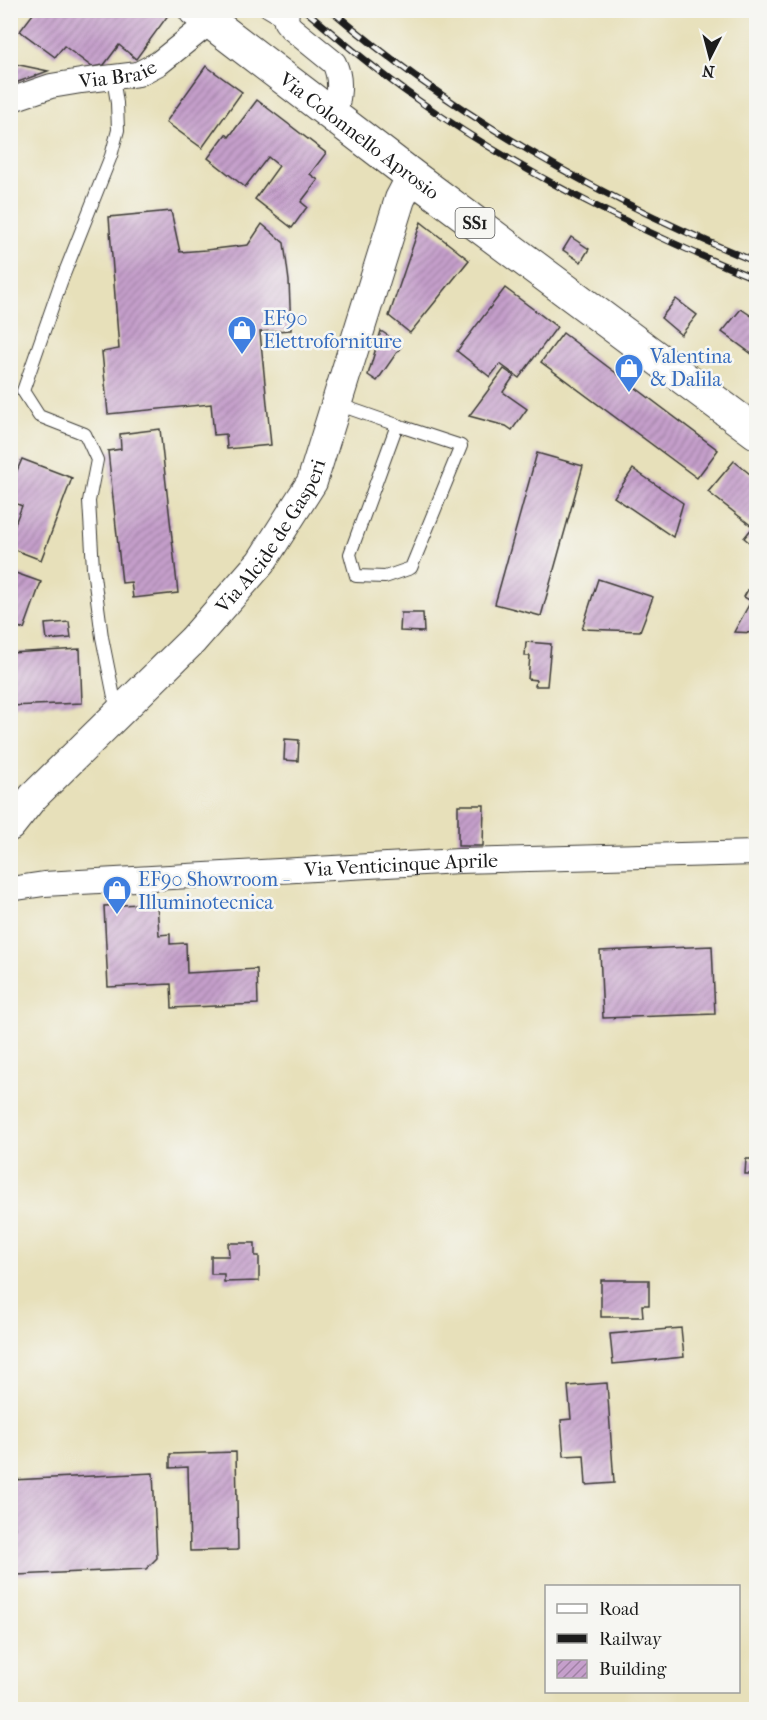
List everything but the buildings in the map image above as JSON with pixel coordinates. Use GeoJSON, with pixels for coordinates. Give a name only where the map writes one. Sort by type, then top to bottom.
{"type":"FeatureCollection","features":[{"type":"Feature","properties":{"kind":"main road","name":"Via Colonnello Aprosio"},"geometry":{"type":"LineString","coordinates":[[209,14],[335,117],[412,176],[756,432]]}},
{"type":"Feature","properties":{"kind":"street","name":"Via Braie"},"geometry":{"type":"LineString","coordinates":[[10,100],[51,86],[138,74],[159,63],[209,14]]}},
{"type":"Feature","properties":{"kind":"street"},"geometry":{"type":"LineString","coordinates":[[280,14],[291,28],[334,63],[339,75],[340,88],[335,117]]}},
{"type":"Feature","properties":{"kind":"street","name":"Via Alcide de Gasperi"},"geometry":{"type":"LineString","coordinates":[[10,826],[33,797],[193,640],[261,562],[312,482],[400,200],[412,176]]}},
{"type":"Feature","properties":{"kind":"street","name":"Via Venticinque Aprile"},"geometry":{"type":"LineString","coordinates":[[10,889],[44,884],[459,861],[756,853]]}},
{"type":"Feature","properties":{"kind":"lane"},"geometry":{"type":"LineString","coordinates":[[113,78],[118,130],[111,156],[61,282],[23,391],[39,416],[85,434],[97,460],[89,501],[93,568],[102,637],[118,713]]}},
{"type":"Feature","properties":{"kind":"lane"},"geometry":{"type":"LineString","coordinates":[[336,404],[461,446],[411,567],[385,578],[356,576],[350,554],[397,425]]}},
{"type":"Feature","properties":{"kind":"railway"},"geometry":{"type":"LineString","coordinates":[[305,10],[401,88],[496,151],[624,220],[756,279]]}},
{"type":"Feature","properties":{"kind":"railway"},"geometry":{"type":"LineString","coordinates":[[331,10],[429,86],[534,153],[643,212],[756,262]]}},
{"type":"Feature","properties":{"kind":"place","name":"EF90 Elettroforniture"},"geometry":{"type":"Point","coordinates":[242,356]}},
{"type":"Feature","properties":{"kind":"place","name":"Valentina & Dalila"},"geometry":{"type":"Point","coordinates":[629,394]}},
{"type":"Feature","properties":{"kind":"place","name":"EF90 Showroom - Illuminotecnica"},"geometry":{"type":"Point","coordinates":[117,916]}}]}
